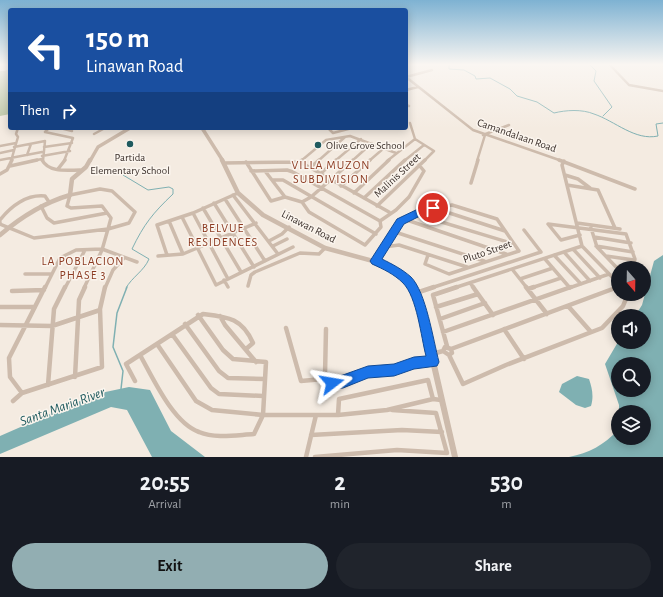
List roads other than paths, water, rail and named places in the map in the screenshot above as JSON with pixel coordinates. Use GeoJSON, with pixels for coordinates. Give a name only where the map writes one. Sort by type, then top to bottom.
{"type":"FeatureCollection","features":[{"type":"Feature","properties":{"kind":"street","name":"Camandalaan Road"},"geometry":{"type":"LineString","coordinates":[[418,86],[466,126],[484,135],[525,146],[635,189]]}},
{"type":"Feature","properties":{"kind":"street"},"geometry":{"type":"LineString","coordinates":[[637,86],[663,91]]}},
{"type":"Feature","properties":{"kind":"street","name":"Malinis Street"},"geometry":{"type":"LineString","coordinates":[[377,206],[419,165],[429,158],[434,151],[415,139],[410,123]]}},
{"type":"Feature","properties":{"kind":"street"},"geometry":{"type":"LineString","coordinates":[[471,183],[484,135],[509,125]]}},
{"type":"Feature","properties":{"kind":"street"},"geometry":{"type":"LineString","coordinates":[[0,174],[7,170],[10,166],[18,137],[16,134],[17,130]]}},
{"type":"Feature","properties":{"kind":"street"},"geometry":{"type":"LineString","coordinates":[[47,130],[45,132],[73,138],[70,151],[58,169]]}},
{"type":"Feature","properties":{"kind":"street"},"geometry":{"type":"LineString","coordinates":[[68,130],[72,131]]}},
{"type":"Feature","properties":{"kind":"street"},"geometry":{"type":"LineString","coordinates":[[94,134],[101,130]]}},
{"type":"Feature","properties":{"kind":"street"},"geometry":{"type":"LineString","coordinates":[[74,377],[79,300],[102,250],[111,218],[102,206],[96,205],[72,208],[67,206],[72,179],[80,170],[86,167],[98,147],[127,130]]}},
{"type":"Feature","properties":{"kind":"street","name":"Linawan Road"},"geometry":{"type":"LineString","coordinates":[[203,130],[224,163],[236,194],[262,215],[325,248],[375,261],[395,270],[408,280],[416,293],[432,354],[441,400],[455,457]]}},
{"type":"Feature","properties":{"kind":"street"},"geometry":{"type":"LineString","coordinates":[[330,130],[332,133],[344,130]]}},
{"type":"Feature","properties":{"kind":"street"},"geometry":{"type":"LineString","coordinates":[[300,162],[326,140],[345,136],[353,136],[396,153]]}},
{"type":"Feature","properties":{"kind":"street"},"geometry":{"type":"LineString","coordinates":[[310,168],[345,136]]}},
{"type":"Feature","properties":{"kind":"street"},"geometry":{"type":"LineString","coordinates":[[320,174],[361,139]]}},
{"type":"Feature","properties":{"kind":"street"},"geometry":{"type":"LineString","coordinates":[[354,193],[396,153],[415,139]]}},
{"type":"Feature","properties":{"kind":"street"},"geometry":{"type":"LineString","coordinates":[[0,153],[15,147],[45,141],[42,156],[44,164],[51,168],[80,170]]}},
{"type":"Feature","properties":{"kind":"street"},"geometry":{"type":"LineString","coordinates":[[44,147],[72,143]]}},
{"type":"Feature","properties":{"kind":"street"},"geometry":{"type":"LineString","coordinates":[[27,155],[31,144]]}},
{"type":"Feature","properties":{"kind":"street"},"geometry":{"type":"LineString","coordinates":[[302,202],[311,197],[372,144]]}},
{"type":"Feature","properties":{"kind":"street"},"geometry":{"type":"LineString","coordinates":[[364,198],[407,158],[424,145]]}},
{"type":"Feature","properties":{"kind":"street"},"geometry":{"type":"LineString","coordinates":[[0,146],[15,147]]}},
{"type":"Feature","properties":{"kind":"street"},"geometry":{"type":"LineString","coordinates":[[341,186],[384,148]]}},
{"type":"Feature","properties":{"kind":"street"},"geometry":{"type":"LineString","coordinates":[[10,166],[42,156],[70,151]]}},
{"type":"Feature","properties":{"kind":"street"},"geometry":{"type":"LineString","coordinates":[[0,160],[27,155],[42,156]]}},
{"type":"Feature","properties":{"kind":"street"},"geometry":{"type":"LineString","coordinates":[[444,332],[609,274],[582,246],[562,165],[564,161]]}},
{"type":"Feature","properties":{"kind":"street"},"geometry":{"type":"LineString","coordinates":[[246,162],[269,200],[274,201],[285,197]]}},
{"type":"Feature","properties":{"kind":"street"},"geometry":{"type":"LineString","coordinates":[[224,163],[300,162],[389,212]]}},
{"type":"Feature","properties":{"kind":"street"},"geometry":{"type":"LineString","coordinates":[[380,220],[389,212],[394,211],[418,188],[424,171],[419,165]]}},
{"type":"Feature","properties":{"kind":"street"},"geometry":{"type":"LineString","coordinates":[[251,171],[287,170],[380,220]]}},
{"type":"Feature","properties":{"kind":"street"},"geometry":{"type":"LineString","coordinates":[[265,171],[285,197],[302,202],[309,212],[365,245],[381,227],[380,220]]}},
{"type":"Feature","properties":{"kind":"street"},"geometry":{"type":"LineString","coordinates":[[565,175],[578,179],[590,189]]}},
{"type":"Feature","properties":{"kind":"street"},"geometry":{"type":"LineString","coordinates":[[272,180],[283,180],[376,234]]}},
{"type":"Feature","properties":{"kind":"street"},"geometry":{"type":"LineString","coordinates":[[567,185],[598,190],[615,228]]}},
{"type":"Feature","properties":{"kind":"street"},"geometry":{"type":"LineString","coordinates":[[0,235],[9,227],[22,216],[41,206],[70,195],[104,188],[115,191],[135,212],[128,223],[109,229],[40,238],[34,238],[9,227],[0,224],[0,221],[14,206],[34,196],[45,196],[50,202]]}},
{"type":"Feature","properties":{"kind":"street"},"geometry":{"type":"LineString","coordinates":[[167,255],[157,225],[193,213],[236,194],[278,254]]}},
{"type":"Feature","properties":{"kind":"street"},"geometry":{"type":"LineString","coordinates":[[225,199],[265,261]]}},
{"type":"Feature","properties":{"kind":"street"},"geometry":{"type":"LineString","coordinates":[[214,203],[254,267]]}},
{"type":"Feature","properties":{"kind":"street","name":"Pluto Street"},"geometry":{"type":"LineString","coordinates":[[428,255],[425,264],[449,274],[519,251],[497,219],[452,205],[433,208]]}},
{"type":"Feature","properties":{"kind":"street"},"geometry":{"type":"LineString","coordinates":[[41,206],[47,218],[54,223],[108,213]]}},
{"type":"Feature","properties":{"kind":"street"},"geometry":{"type":"LineString","coordinates":[[203,208],[241,272]]}},
{"type":"Feature","properties":{"kind":"street"},"geometry":{"type":"LineString","coordinates":[[375,261],[395,232],[400,221],[433,208],[505,231]]}},
{"type":"Feature","properties":{"kind":"street"},"geometry":{"type":"LineString","coordinates":[[193,213],[226,279],[228,287]]}},
{"type":"Feature","properties":{"kind":"street"},"geometry":{"type":"LineString","coordinates":[[415,214],[515,245]]}},
{"type":"Feature","properties":{"kind":"street"},"geometry":{"type":"LineString","coordinates":[[182,217],[216,284],[293,247]]}},
{"type":"Feature","properties":{"kind":"street"},"geometry":{"type":"LineString","coordinates":[[404,219],[507,255]]}},
{"type":"Feature","properties":{"kind":"street"},"geometry":{"type":"LineString","coordinates":[[169,221],[183,254]]}},
{"type":"Feature","properties":{"kind":"street"},"geometry":{"type":"LineString","coordinates":[[158,256],[183,254],[256,223]]}},
{"type":"Feature","properties":{"kind":"street"},"geometry":{"type":"LineString","coordinates":[[580,235],[561,240],[548,224],[577,224],[620,229]]}},
{"type":"Feature","properties":{"kind":"street"},"geometry":{"type":"LineString","coordinates":[[577,224],[626,234],[633,252],[634,260],[605,256]]}},
{"type":"Feature","properties":{"kind":"street"},"geometry":{"type":"LineString","coordinates":[[269,241],[282,234],[289,228]]}},
{"type":"Feature","properties":{"kind":"street"},"geometry":{"type":"LineString","coordinates":[[591,228],[596,246],[611,262]]}},
{"type":"Feature","properties":{"kind":"street"},"geometry":{"type":"LineString","coordinates":[[416,293],[540,253],[541,252],[524,230]]}},
{"type":"Feature","properties":{"kind":"street"},"geometry":{"type":"LineString","coordinates":[[395,232],[486,262]]}},
{"type":"Feature","properties":{"kind":"street"},"geometry":{"type":"LineString","coordinates":[[594,237],[630,243]]}},
{"type":"Feature","properties":{"kind":"street"},"geometry":{"type":"LineString","coordinates":[[273,246],[287,239]]}},
{"type":"Feature","properties":{"kind":"street"},"geometry":{"type":"LineString","coordinates":[[384,247],[399,244],[468,268]]}},
{"type":"Feature","properties":{"kind":"street"},"geometry":{"type":"LineString","coordinates":[[449,355],[452,353],[449,348],[433,295],[582,246]]}},
{"type":"Feature","properties":{"kind":"street"},"geometry":{"type":"LineString","coordinates":[[596,246],[633,252]]}},
{"type":"Feature","properties":{"kind":"street"},"geometry":{"type":"LineString","coordinates":[[248,286],[251,275],[255,272],[300,252],[319,254],[325,248]]}},
{"type":"Feature","properties":{"kind":"street"},"geometry":{"type":"LineString","coordinates":[[573,249],[600,278]]}},
{"type":"Feature","properties":{"kind":"street"},"geometry":{"type":"LineString","coordinates":[[48,385],[54,309],[85,250]]}},
{"type":"Feature","properties":{"kind":"street"},"geometry":{"type":"LineString","coordinates":[[22,393],[10,377],[9,358],[60,258],[64,255],[85,250],[109,250],[124,258],[137,262]]}},
{"type":"Feature","properties":{"kind":"street"},"geometry":{"type":"LineString","coordinates":[[564,252],[590,281]]}},
{"type":"Feature","properties":{"kind":"street"},"geometry":{"type":"LineString","coordinates":[[554,255],[581,284]]}},
{"type":"Feature","properties":{"kind":"street"},"geometry":{"type":"LineString","coordinates":[[13,401],[22,393],[102,367],[100,310],[102,294],[112,270],[124,258]]}},
{"type":"Feature","properties":{"kind":"street"},"geometry":{"type":"LineString","coordinates":[[545,259],[570,288]]}},
{"type":"Feature","properties":{"kind":"street"},"geometry":{"type":"LineString","coordinates":[[520,279],[553,268]]}},
{"type":"Feature","properties":{"kind":"street"},"geometry":{"type":"LineString","coordinates":[[512,269],[547,314]]}},
{"type":"Feature","properties":{"kind":"street"},"geometry":{"type":"LineString","coordinates":[[24,274],[52,274]]}},
{"type":"Feature","properties":{"kind":"street"},"geometry":{"type":"LineString","coordinates":[[528,289],[561,278]]}},
{"type":"Feature","properties":{"kind":"street"},"geometry":{"type":"LineString","coordinates":[[470,283],[493,315]]}},
{"type":"Feature","properties":{"kind":"street"},"geometry":{"type":"LineString","coordinates":[[12,291],[44,290]]}},
{"type":"Feature","properties":{"kind":"street"},"geometry":{"type":"LineString","coordinates":[[432,354],[443,351],[445,347],[449,348],[547,314],[611,290]]}},
{"type":"Feature","properties":{"kind":"street"},"geometry":{"type":"LineString","coordinates":[[436,307],[478,294]]}},
{"type":"Feature","properties":{"kind":"street"},"geometry":{"type":"LineString","coordinates":[[443,351],[449,355],[463,384],[524,358],[602,328],[622,306],[624,301]]}},
{"type":"Feature","properties":{"kind":"street"},"geometry":{"type":"LineString","coordinates":[[440,319],[485,304]]}},
{"type":"Feature","properties":{"kind":"street"},"geometry":{"type":"LineString","coordinates":[[568,306],[591,332]]}},
{"type":"Feature","properties":{"kind":"street"},"geometry":{"type":"LineString","coordinates":[[0,307],[35,307]]}},
{"type":"Feature","properties":{"kind":"street"},"geometry":{"type":"LineString","coordinates":[[0,326],[52,326],[100,310]]}},
{"type":"Feature","properties":{"kind":"street"},"geometry":{"type":"LineString","coordinates":[[135,381],[126,364],[198,315],[203,314],[236,319],[250,334],[253,343],[246,349]]}},
{"type":"Feature","properties":{"kind":"street"},"geometry":{"type":"LineString","coordinates":[[140,355],[176,414],[197,431],[213,435],[254,434],[263,415],[266,362],[233,359],[224,350],[198,315]]}},
{"type":"Feature","properties":{"kind":"street"},"geometry":{"type":"LineString","coordinates":[[220,316],[225,325],[256,362]]}},
{"type":"Feature","properties":{"kind":"street"},"geometry":{"type":"LineString","coordinates":[[185,324],[219,371],[228,378],[265,379]]}},
{"type":"Feature","properties":{"kind":"street"},"geometry":{"type":"LineString","coordinates":[[286,328],[301,381],[323,379],[337,383],[368,372],[394,370],[414,363],[433,362]]}},
{"type":"Feature","properties":{"kind":"street"},"geometry":{"type":"LineString","coordinates":[[323,379],[325,375],[327,346],[326,329]]}},
{"type":"Feature","properties":{"kind":"street"},"geometry":{"type":"LineString","coordinates":[[504,329],[524,358]]}},
{"type":"Feature","properties":{"kind":"street"},"geometry":{"type":"LineString","coordinates":[[172,334],[212,388],[219,394],[263,396]]}},
{"type":"Feature","properties":{"kind":"street"},"geometry":{"type":"LineString","coordinates":[[157,344],[196,401],[212,410],[263,415],[338,415],[387,410],[433,399],[441,400]]}},
{"type":"Feature","properties":{"kind":"street"},"geometry":{"type":"LineString","coordinates":[[338,415],[339,400],[428,380],[433,399]]}},
{"type":"Feature","properties":{"kind":"street"},"geometry":{"type":"LineString","coordinates":[[315,457],[397,450],[447,453],[436,413],[387,410]]}},
{"type":"Feature","properties":{"kind":"street"},"geometry":{"type":"LineString","coordinates":[[306,457],[316,415]]}},
{"type":"Feature","properties":{"kind":"street"},"geometry":{"type":"LineString","coordinates":[[311,435],[402,430],[442,432]]}},
{"type":"Feature","properties":{"kind":"water"},"geometry":{"type":"Polygon","coordinates":[[[663,255],[663,457],[569,457],[596,448],[611,436],[611,445],[651,445],[651,405],[619,405],[616,397],[651,397],[651,357],[611,357],[611,382],[605,364],[614,349],[651,349],[651,309],[639,309],[643,301],[651,301],[651,272],[654,261],[663,255]]]}},
{"type":"Feature","properties":{"kind":"water"},"geometry":{"type":"Polygon","coordinates":[[[577,376],[589,379],[592,392],[591,406],[585,408],[576,405],[559,392],[562,384],[577,376]]]}},
{"type":"Feature","properties":{"kind":"water"},"geometry":{"type":"Polygon","coordinates":[[[129,387],[150,390],[171,431],[205,457],[152,457],[127,410],[111,407],[0,454],[0,436],[96,394],[129,387]]]}},
{"type":"Feature","properties":{"kind":"waterway"},"geometry":{"type":"LineString","coordinates":[[505,86],[517,96],[537,102],[554,113],[574,110],[589,112],[602,117],[625,130],[641,136],[658,136],[656,124],[663,123]]}},
{"type":"Feature","properties":{"kind":"waterway"},"geometry":{"type":"LineString","coordinates":[[598,86],[612,107],[603,116]]}},
{"type":"Feature","properties":{"kind":"waterway"},"geometry":{"type":"LineString","coordinates":[[123,175],[148,190],[169,187],[173,189],[173,194],[150,219],[132,249],[149,259],[126,288]]}},
{"type":"Feature","properties":{"kind":"waterway"},"geometry":{"type":"LineString","coordinates":[[121,389],[123,371],[113,347],[117,313],[127,287]]}},
{"type":"Feature","properties":{"kind":"place","name":"Partida Elementary School"},"geometry":{"type":"Point","coordinates":[130,144]}},
{"type":"Feature","properties":{"kind":"place","name":"Olive Grove School"},"geometry":{"type":"Point","coordinates":[318,145]}},
{"type":"Feature","properties":{"kind":"district","name":"VILLA MUZON SUBDIVISION"},"geometry":{"type":"Point","coordinates":[331,172]}},
{"type":"Feature","properties":{"kind":"district","name":"BELVUE RESIDENCES"},"geometry":{"type":"Point","coordinates":[223,235]}},
{"type":"Feature","properties":{"kind":"district","name":"LA POBLACION PHASE 3"},"geometry":{"type":"Point","coordinates":[83,268]}},
{"type":"Feature","properties":{"kind":"water label","name":"Santa Maria River"},"geometry":{"type":"Point","coordinates":[62,406]}}]}
